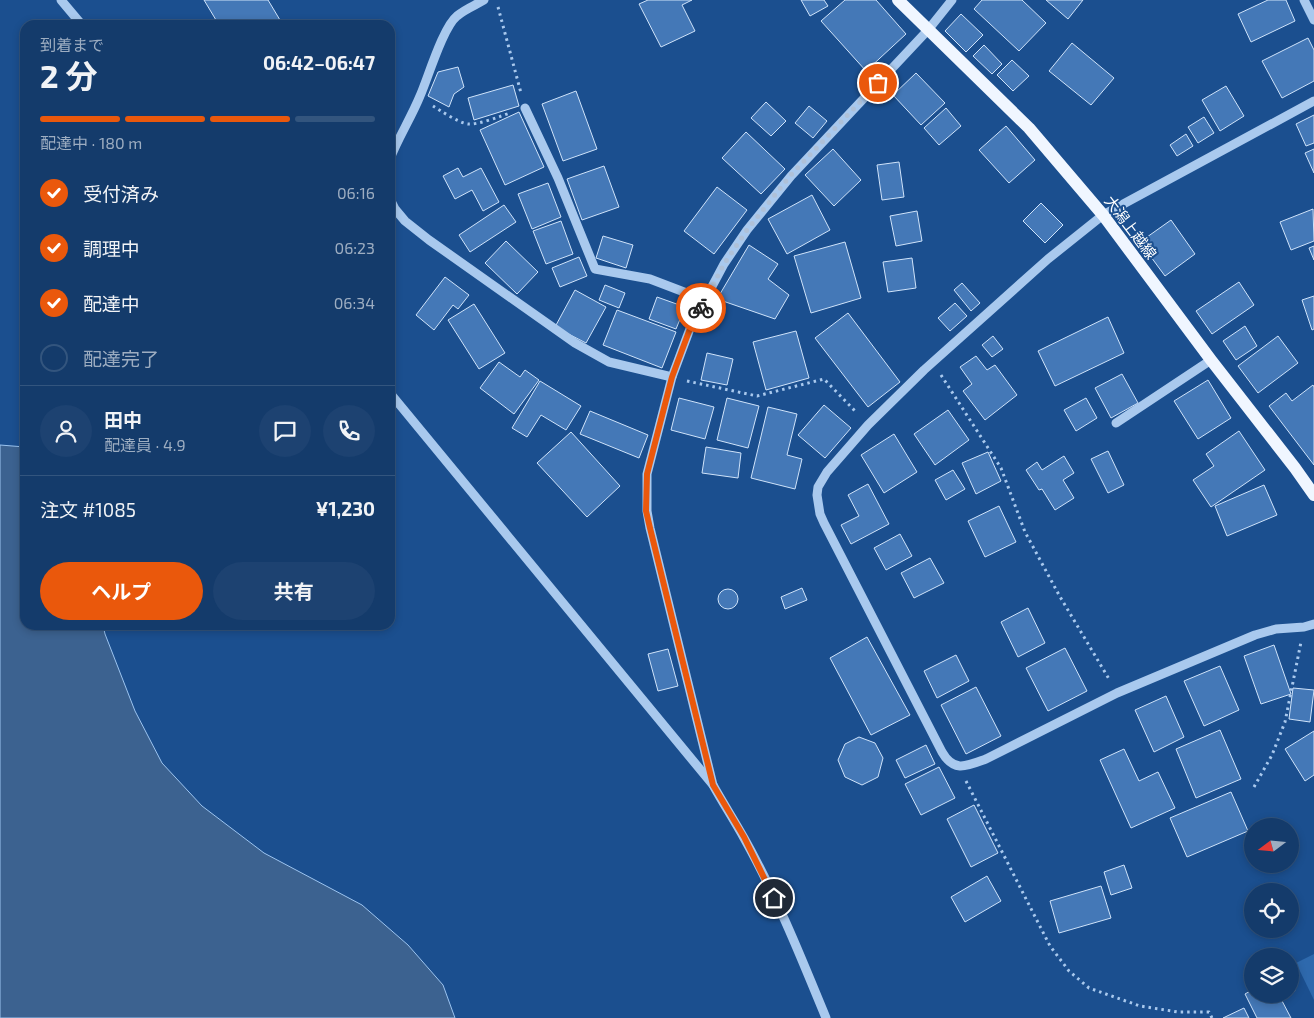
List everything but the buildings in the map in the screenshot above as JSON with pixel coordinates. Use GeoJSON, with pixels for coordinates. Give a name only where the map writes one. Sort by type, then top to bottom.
{"type":"FeatureCollection","features":[{"type":"Feature","properties":{"kind":"main road","name":"大潟上越線"},"geometry":{"type":"LineString","coordinates":[[898,0],[1029,128],[1103,215],[1314,495]]}},
{"type":"Feature","properties":{"kind":"street"},"geometry":{"type":"LineString","coordinates":[[61,0],[78,20]]}},
{"type":"Feature","properties":{"kind":"street"},"geometry":{"type":"LineString","coordinates":[[395,146],[419,98],[451,23],[457,16],[484,0]]}},
{"type":"Feature","properties":{"kind":"street"},"geometry":{"type":"LineString","coordinates":[[713,785],[646,511],[647,474],[672,377],[691,326],[724,264],[747,230],[790,176],[928,30],[952,0]]}},
{"type":"Feature","properties":{"kind":"street"},"geometry":{"type":"LineString","coordinates":[[1304,0],[1314,20]]}},
{"type":"Feature","properties":{"kind":"street"},"geometry":{"type":"LineString","coordinates":[[1314,100],[1103,215],[1048,259],[934,362],[868,425],[826,472],[818,487],[817,495],[820,514],[945,757],[950,763],[958,766],[969,765],[986,759],[1117,693],[1255,635],[1276,629],[1304,627],[1314,624]]}},
{"type":"Feature","properties":{"kind":"street"},"geometry":{"type":"LineString","coordinates":[[525,108],[558,178],[595,269],[650,280],[705,300]]}},
{"type":"Feature","properties":{"kind":"street"},"geometry":{"type":"LineString","coordinates":[[395,209],[405,221],[428,240],[575,343],[610,362],[672,377]]}},
{"type":"Feature","properties":{"kind":"street"},"geometry":{"type":"LineString","coordinates":[[1116,423],[1211,360]]}},
{"type":"Feature","properties":{"kind":"street"},"geometry":{"type":"LineString","coordinates":[[395,398],[713,785],[758,864],[790,931],[826,1018]]}},
{"type":"Feature","properties":{"kind":"path"},"geometry":{"type":"LineString","coordinates":[[419,98],[468,124],[489,120],[525,108],[497,0]]}},
{"type":"Feature","properties":{"kind":"path"},"geometry":{"type":"LineString","coordinates":[[934,362],[1001,468],[1025,532],[1059,595],[1117,693]]}},
{"type":"Feature","properties":{"kind":"path"},"geometry":{"type":"LineString","coordinates":[[672,377],[757,396],[824,379],[868,425]]}},
{"type":"Feature","properties":{"kind":"path"},"geometry":{"type":"LineString","coordinates":[[1254,788],[1272,755],[1286,722],[1304,627]]}},
{"type":"Feature","properties":{"kind":"path"},"geometry":{"type":"LineString","coordinates":[[958,766],[1050,946],[1069,971],[1089,988],[1140,1006],[1178,1012],[1210,1012],[1212,1018]]}},
{"type":"Feature","properties":{"kind":"shaded area"},"geometry":{"type":"Polygon","coordinates":[[[0,445],[20,447],[20,630],[104,630],[135,711],[162,763],[202,806],[264,853],[362,905],[408,945],[443,985],[455,1018],[0,1018],[0,445]]]}},
{"type":"Feature","properties":{"kind":"shaded area"},"geometry":{"type":"Polygon","coordinates":[[[1314,954],[1314,1000],[1299,969],[1299,962],[1314,954]]]}},
{"type":"Feature","properties":{"kind":"way so far"},"geometry":{"type":"LineString","coordinates":[[701,308],[724,264],[747,230],[790,176],[878,83]]}},
{"type":"Feature","properties":{"kind":"route"},"geometry":{"type":"LineString","coordinates":[[701,308],[691,326],[672,377],[647,474],[646,511],[713,785],[744,837],[774,898]]}}]}
